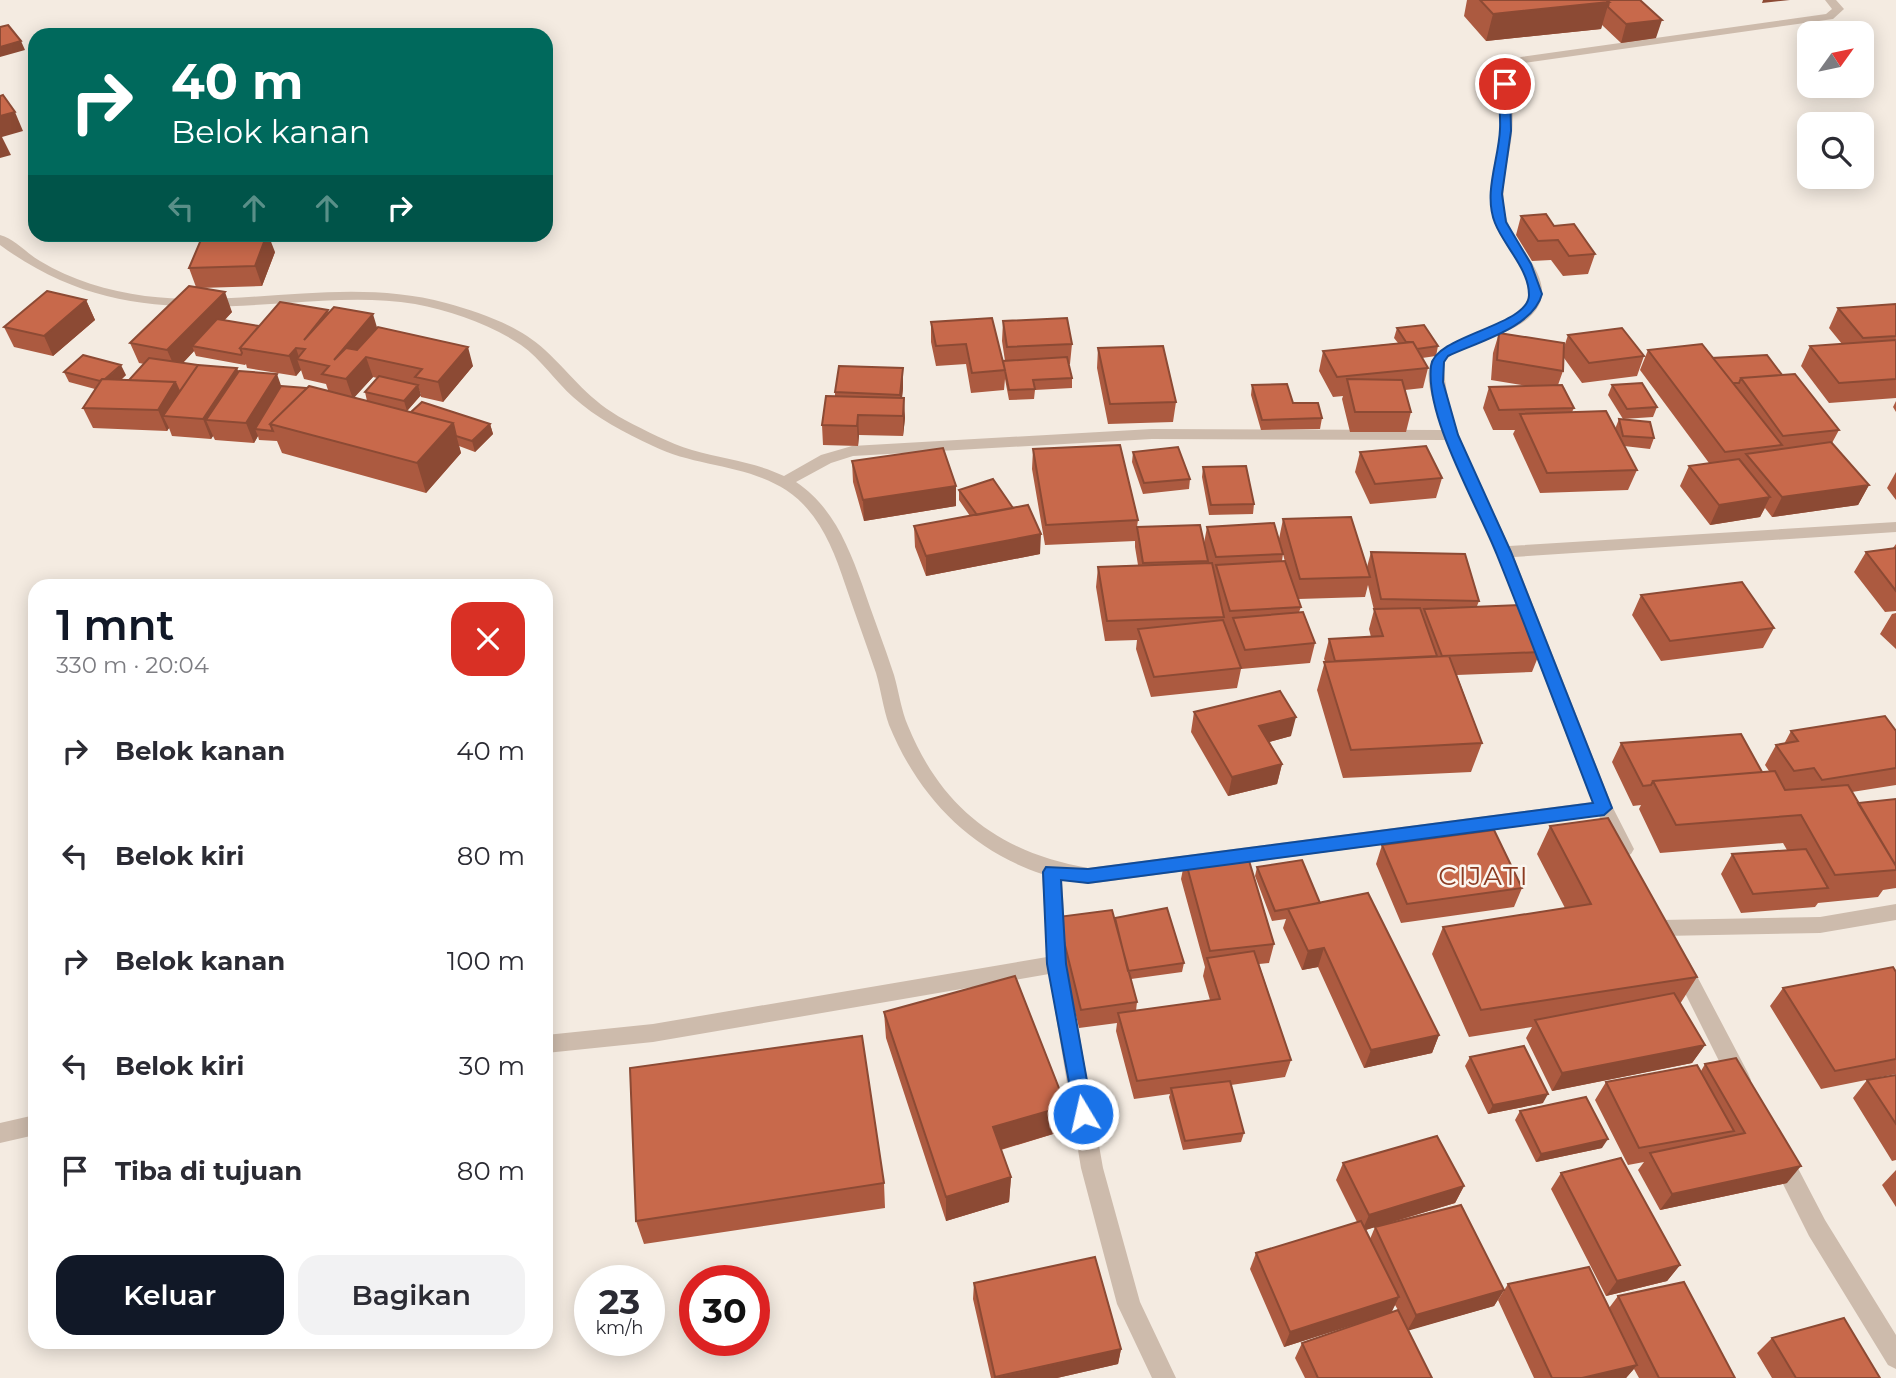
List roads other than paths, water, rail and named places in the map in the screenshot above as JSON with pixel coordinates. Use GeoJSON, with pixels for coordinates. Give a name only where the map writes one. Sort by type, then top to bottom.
{"type":"FeatureCollection","features":[{"type":"Feature","properties":{"kind":"street"},"geometry":{"type":"LineString","coordinates":[[1632,865],[1604,808],[1504,552],[1451,435],[1437,382],[1437,362],[1452,348],[1517,319],[1533,303],[1536,294],[1525,264],[1500,222],[1496,194],[1506,131],[1506,73],[1510,67],[1521,60],[1829,17],[1838,9],[1830,0]]}},
{"type":"Feature","properties":{"kind":"street"},"geometry":{"type":"LineString","coordinates":[[0,239],[26,261],[86,288],[139,302],[191,305],[370,295],[395,296],[461,312],[502,328],[539,352],[580,397],[633,430],[674,450],[761,471],[785,482],[815,507],[839,541],[887,681],[899,727],[921,772],[955,814],[993,845],[1052,872],[1088,876],[1604,808]]}},
{"type":"Feature","properties":{"kind":"street"},"geometry":{"type":"LineString","coordinates":[[785,482],[825,459],[852,452],[1152,434],[1451,435]]}},
{"type":"Feature","properties":{"kind":"street"},"geometry":{"type":"LineString","coordinates":[[1504,552],[1896,527]]}},
{"type":"Feature","properties":{"kind":"street"},"geometry":{"type":"LineString","coordinates":[[1052,872],[1057,964],[1092,1168],[1129,1304],[1164,1378]]}},
{"type":"Feature","properties":{"kind":"street"},"geometry":{"type":"LineString","coordinates":[[1749,1096],[1665,934],[1820,925],[1896,912]]}},
{"type":"Feature","properties":{"kind":"street"},"geometry":{"type":"LineString","coordinates":[[553,1043],[653,1033],[1057,964]]}},
{"type":"Feature","properties":{"kind":"street"},"geometry":{"type":"LineString","coordinates":[[0,1133],[28,1127]]}},
{"type":"Feature","properties":{"kind":"street"},"geometry":{"type":"LineString","coordinates":[[1773,1144],[1816,1228],[1896,1357]]}},
{"type":"Feature","properties":{"kind":"district","name":"CIJATI"},"geometry":{"type":"Point","coordinates":[1484,876]}}]}
